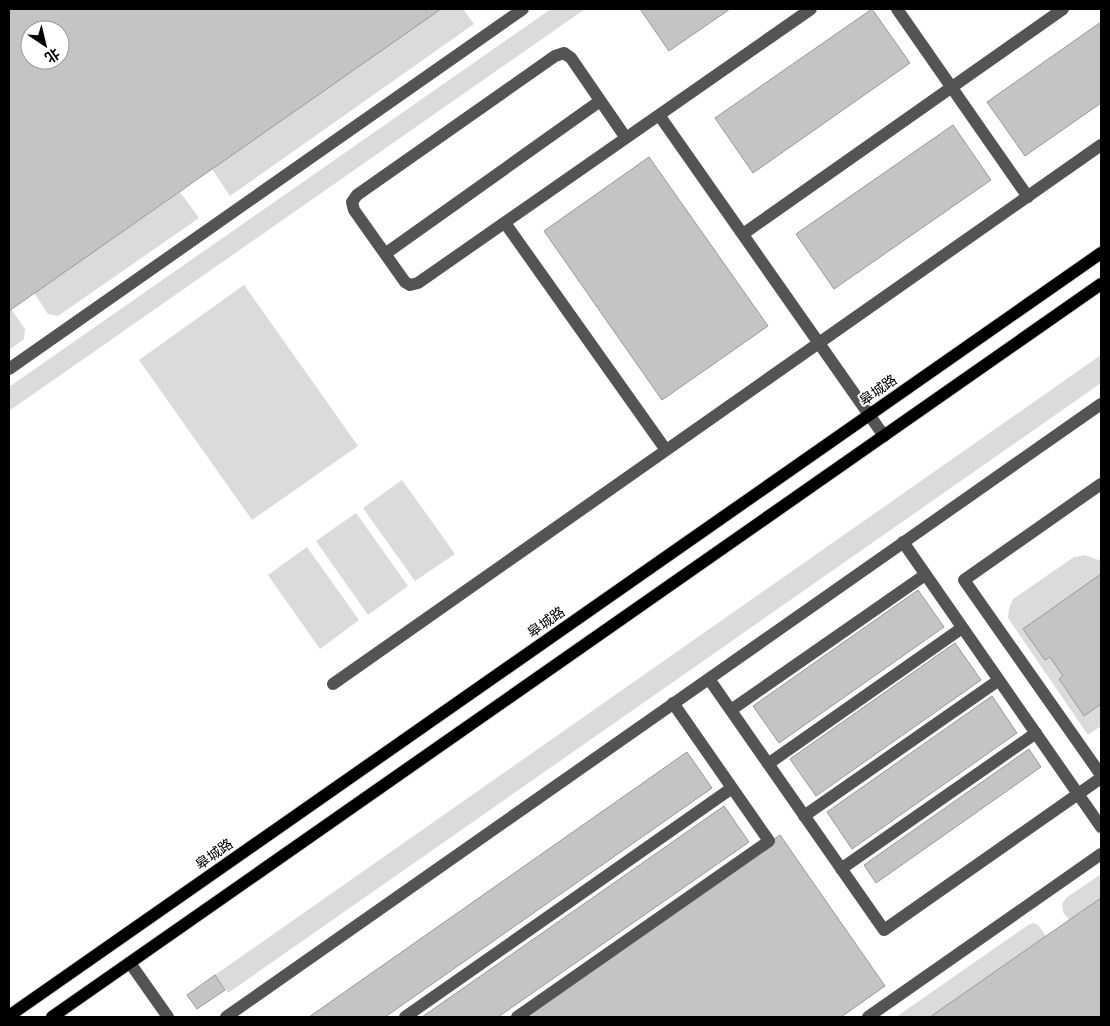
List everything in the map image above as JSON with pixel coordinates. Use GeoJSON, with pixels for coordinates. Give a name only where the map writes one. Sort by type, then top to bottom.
{"type":"FeatureCollection","features":[{"type":"Feature","properties":{"kind":"main road","name":"皋城路"},"geometry":{"type":"LineString","coordinates":[[9,1016],[1101,253]]}},
{"type":"Feature","properties":{"kind":"main road"},"geometry":{"type":"LineString","coordinates":[[52,1017],[1101,284]]}},
{"type":"Feature","properties":{"kind":"lane"},"geometry":{"type":"LineString","coordinates":[[9,369],[523,9]]}},
{"type":"Feature","properties":{"kind":"lane"},"geometry":{"type":"LineString","coordinates":[[626,138],[571,58],[564,53],[555,56],[356,195],[352,202],[354,210],[405,282],[410,285],[418,284],[811,9]]}},
{"type":"Feature","properties":{"kind":"lane"},"geometry":{"type":"LineString","coordinates":[[897,9],[1028,196]]}},
{"type":"Feature","properties":{"kind":"lane"},"geometry":{"type":"LineString","coordinates":[[743,234],[1064,9]]}},
{"type":"Feature","properties":{"kind":"lane"},"geometry":{"type":"LineString","coordinates":[[385,254],[600,101]]}},
{"type":"Feature","properties":{"kind":"lane"},"geometry":{"type":"LineString","coordinates":[[659,115],[884,436]]}},
{"type":"Feature","properties":{"kind":"lane"},"geometry":{"type":"LineString","coordinates":[[333,684],[1101,145]]}},
{"type":"Feature","properties":{"kind":"lane"},"geometry":{"type":"LineString","coordinates":[[505,223],[666,450]]}},
{"type":"Feature","properties":{"kind":"lane"},"geometry":{"type":"LineString","coordinates":[[226,1017],[1101,404]]}},
{"type":"Feature","properties":{"kind":"lane"},"geometry":{"type":"LineString","coordinates":[[709,679],[884,930],[1101,776],[964,580],[1101,484]]}},
{"type":"Feature","properties":{"kind":"lane"},"geometry":{"type":"LineString","coordinates":[[903,542],[1101,827]]}},
{"type":"Feature","properties":{"kind":"lane"},"geometry":{"type":"LineString","coordinates":[[731,710],[926,575]]}},
{"type":"Feature","properties":{"kind":"lane"},"geometry":{"type":"LineString","coordinates":[[768,764],[962,628]]}},
{"type":"Feature","properties":{"kind":"lane"},"geometry":{"type":"LineString","coordinates":[[804,816],[999,680]]}},
{"type":"Feature","properties":{"kind":"lane"},"geometry":{"type":"LineString","coordinates":[[517,1017],[769,841],[674,703]]}},
{"type":"Feature","properties":{"kind":"lane"},"geometry":{"type":"LineString","coordinates":[[841,869],[1036,733]]}},
{"type":"Feature","properties":{"kind":"lane"},"geometry":{"type":"LineString","coordinates":[[405,1017],[732,788]]}},
{"type":"Feature","properties":{"kind":"lane"},"geometry":{"type":"LineString","coordinates":[[868,1017],[1101,854]]}},
{"type":"Feature","properties":{"kind":"lane"},"geometry":{"type":"LineString","coordinates":[[130,963],[168,1017]]}},
{"type":"Feature","properties":{"kind":"shaded area"},"geometry":{"type":"Polygon","coordinates":[[[441,9],[463,9],[474,24],[230,196],[212,169],[441,9]]]}},
{"type":"Feature","properties":{"kind":"shaded area"},"geometry":{"type":"Polygon","coordinates":[[[551,9],[585,9],[9,411],[9,387],[551,9]]]}},
{"type":"Feature","properties":{"kind":"shaded area"},"geometry":{"type":"Polygon","coordinates":[[[180,192],[199,218],[58,316],[48,314],[34,293],[180,192]]]}},
{"type":"Feature","properties":{"kind":"shaded area"},"geometry":{"type":"Polygon","coordinates":[[[244,285],[358,446],[252,520],[139,360],[244,285]]]}},
{"type":"Feature","properties":{"kind":"shaded area"},"geometry":{"type":"Polygon","coordinates":[[[11,309],[25,329],[24,339],[9,350],[9,311],[11,309]]]}},
{"type":"Feature","properties":{"kind":"shaded area"},"geometry":{"type":"Polygon","coordinates":[[[1101,355],[1101,383],[228,993],[215,975],[1101,355]]]}},
{"type":"Feature","properties":{"kind":"shaded area"},"geometry":{"type":"Polygon","coordinates":[[[402,480],[455,554],[415,581],[363,508],[402,480]]]}},
{"type":"Feature","properties":{"kind":"shaded area"},"geometry":{"type":"Polygon","coordinates":[[[356,513],[408,586],[368,615],[316,541],[356,513]]]}},
{"type":"Feature","properties":{"kind":"shaded area"},"geometry":{"type":"Polygon","coordinates":[[[307,547],[359,620],[320,649],[268,575],[307,547]]]}},
{"type":"Feature","properties":{"kind":"shaded area"},"geometry":{"type":"Polygon","coordinates":[[[1085,555],[1101,561],[1101,574],[1023,629],[1045,660],[1050,657],[1063,676],[1059,680],[1084,716],[1101,704],[1101,726],[1088,735],[1008,618],[1013,599],[1074,557],[1085,555]]]}},
{"type":"Feature","properties":{"kind":"shaded area"},"geometry":{"type":"Polygon","coordinates":[[[1101,874],[1101,898],[1070,921],[1063,912],[1062,904],[1066,898],[1101,874]]]}},
{"type":"Feature","properties":{"kind":"shaded area"},"geometry":{"type":"Polygon","coordinates":[[[1033,923],[1038,925],[1046,936],[930,1017],[896,1017],[1028,925],[1033,923]]]}},
{"type":"Feature","properties":{"kind":"building"},"geometry":{"type":"Polygon","coordinates":[[[9,9],[441,9],[9,311],[9,9]]]}},
{"type":"Feature","properties":{"kind":"building"},"geometry":{"type":"Polygon","coordinates":[[[640,9],[730,9],[669,51],[640,9]]]}},
{"type":"Feature","properties":{"kind":"building"},"geometry":{"type":"Polygon","coordinates":[[[872,9],[910,63],[753,173],[715,118],[872,9]]]}},
{"type":"Feature","properties":{"kind":"building"},"geometry":{"type":"Polygon","coordinates":[[[1101,22],[1101,103],[1025,156],[987,102],[1101,22]]]}},
{"type":"Feature","properties":{"kind":"building"},"geometry":{"type":"Polygon","coordinates":[[[953,125],[991,180],[834,289],[796,234],[953,125]]]}},
{"type":"Feature","properties":{"kind":"building"},"geometry":{"type":"Polygon","coordinates":[[[649,157],[768,326],[662,400],[544,231],[649,157]]]}},
{"type":"Feature","properties":{"kind":"building"},"geometry":{"type":"Polygon","coordinates":[[[1101,574],[1101,704],[1084,716],[1059,679],[1063,676],[1050,657],[1045,660],[1023,629],[1101,574]]]}},
{"type":"Feature","properties":{"kind":"building"},"geometry":{"type":"Polygon","coordinates":[[[918,590],[944,627],[779,743],[753,706],[918,590]]]}},
{"type":"Feature","properties":{"kind":"building"},"geometry":{"type":"Polygon","coordinates":[[[955,643],[981,680],[816,796],[790,759],[955,643]]]}},
{"type":"Feature","properties":{"kind":"building"},"geometry":{"type":"Polygon","coordinates":[[[992,696],[1017,733],[852,849],[827,812],[992,696]]]}},
{"type":"Feature","properties":{"kind":"building"},"geometry":{"type":"Polygon","coordinates":[[[1029,749],[1041,767],[876,883],[864,865],[1029,749]]]}},
{"type":"Feature","properties":{"kind":"building"},"geometry":{"type":"Polygon","coordinates":[[[687,752],[712,788],[385,1017],[309,1017],[687,752]]]}},
{"type":"Feature","properties":{"kind":"building"},"geometry":{"type":"Polygon","coordinates":[[[724,806],[749,842],[498,1017],[422,1017],[724,806]]]}},
{"type":"Feature","properties":{"kind":"building"},"geometry":{"type":"Polygon","coordinates":[[[780,835],[885,986],[841,1017],[520,1017],[780,835]]]}},
{"type":"Feature","properties":{"kind":"building"},"geometry":{"type":"Polygon","coordinates":[[[1101,898],[1101,1017],[930,1017],[1046,936],[1101,898]]]}},
{"type":"Feature","properties":{"kind":"building"},"geometry":{"type":"Polygon","coordinates":[[[215,975],[225,990],[197,1009],[187,995],[215,975]]]}}]}
